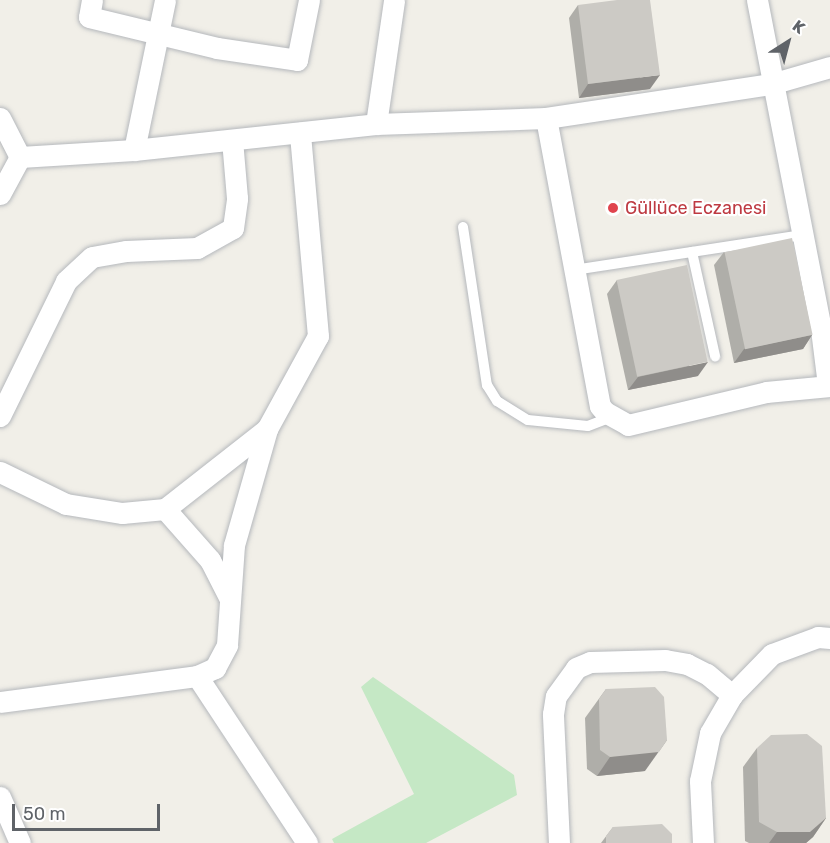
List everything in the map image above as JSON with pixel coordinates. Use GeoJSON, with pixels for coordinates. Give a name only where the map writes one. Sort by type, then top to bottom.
{"type":"FeatureCollection","features":[{"type":"Feature","properties":{"kind":"street"},"geometry":{"type":"LineString","coordinates":[[92,0],[89,17],[157,34],[297,60],[309,0]]}},
{"type":"Feature","properties":{"kind":"street"},"geometry":{"type":"LineString","coordinates":[[134,150],[165,0]]}},
{"type":"Feature","properties":{"kind":"street"},"geometry":{"type":"LineString","coordinates":[[376,124],[394,0]]}},
{"type":"Feature","properties":{"kind":"street"},"geometry":{"type":"LineString","coordinates":[[546,118],[600,406],[611,417],[628,425],[765,392],[829,385],[757,0]]}},
{"type":"Feature","properties":{"kind":"street"},"geometry":{"type":"LineString","coordinates":[[20,157],[134,150],[376,124],[546,118],[771,84],[830,67]]}},
{"type":"Feature","properties":{"kind":"street"},"geometry":{"type":"LineString","coordinates":[[0,118],[20,157]]}},
{"type":"Feature","properties":{"kind":"street"},"geometry":{"type":"LineString","coordinates":[[0,702],[197,676],[215,668],[227,645],[234,545],[267,429],[318,336],[300,133]]}},
{"type":"Feature","properties":{"kind":"street"},"geometry":{"type":"LineString","coordinates":[[0,417],[66,281],[92,257],[126,251],[197,248],[233,228],[237,198],[232,140]]}},
{"type":"Feature","properties":{"kind":"street"},"geometry":{"type":"LineString","coordinates":[[0,194],[20,157]]}},
{"type":"Feature","properties":{"kind":"street"},"geometry":{"type":"LineString","coordinates":[[0,472],[66,504],[122,513],[165,508],[267,429]]}},
{"type":"Feature","properties":{"kind":"street"},"geometry":{"type":"LineString","coordinates":[[165,508],[210,560],[230,599]]}},
{"type":"Feature","properties":{"kind":"street"},"geometry":{"type":"LineString","coordinates":[[703,843],[700,781],[710,733],[732,695],[772,654],[818,637],[830,638]]}},
{"type":"Feature","properties":{"kind":"street"},"geometry":{"type":"LineString","coordinates":[[559,843],[553,714],[556,696],[576,668],[590,662],[665,660],[687,664],[707,674],[732,695]]}},
{"type":"Feature","properties":{"kind":"street"},"geometry":{"type":"LineString","coordinates":[[197,676],[307,843]]}},
{"type":"Feature","properties":{"kind":"street"},"geometry":{"type":"LineString","coordinates":[[0,797],[20,843]]}},
{"type":"Feature","properties":{"kind":"lane"},"geometry":{"type":"LineString","coordinates":[[463,227],[487,385],[497,401],[528,420],[588,426],[611,417]]}},
{"type":"Feature","properties":{"kind":"lane"},"geometry":{"type":"LineString","coordinates":[[574,270],[802,235]]}},
{"type":"Feature","properties":{"kind":"lane"},"geometry":{"type":"LineString","coordinates":[[692,252],[715,356]]}},
{"type":"Feature","properties":{"kind":"green space"},"geometry":{"type":"Polygon","coordinates":[[[373,677],[514,775],[517,795],[426,843],[334,843],[332,839],[414,794],[361,687],[373,677]]]}},
{"type":"Feature","properties":{"kind":"building"},"geometry":{"type":"Polygon","coordinates":[[[617,0],[650,0],[660,75],[588,84],[578,5],[617,0]]]}},
{"type":"Feature","properties":{"kind":"building"},"geometry":{"type":"Polygon","coordinates":[[[792,238],[813,335],[745,349],[725,252],[792,238]]]}},
{"type":"Feature","properties":{"kind":"building"},"geometry":{"type":"Polygon","coordinates":[[[687,265],[708,362],[637,377],[617,280],[687,265]]]}},
{"type":"Feature","properties":{"kind":"building"},"geometry":{"type":"Polygon","coordinates":[[[655,687],[664,697],[667,740],[659,752],[610,757],[600,750],[599,699],[606,689],[655,687]]]}},
{"type":"Feature","properties":{"kind":"building"},"geometry":{"type":"Polygon","coordinates":[[[807,734],[822,746],[826,818],[810,832],[777,832],[759,822],[757,748],[771,735],[807,734]]]}},
{"type":"Feature","properties":{"kind":"building"},"geometry":{"type":"Polygon","coordinates":[[[662,824],[672,834],[672,843],[606,843],[606,836],[613,827],[662,824]]]}},
{"type":"Feature","properties":{"kind":"place","name":"Güllüce Eczanesi"},"geometry":{"type":"Point","coordinates":[613,208]}}]}
